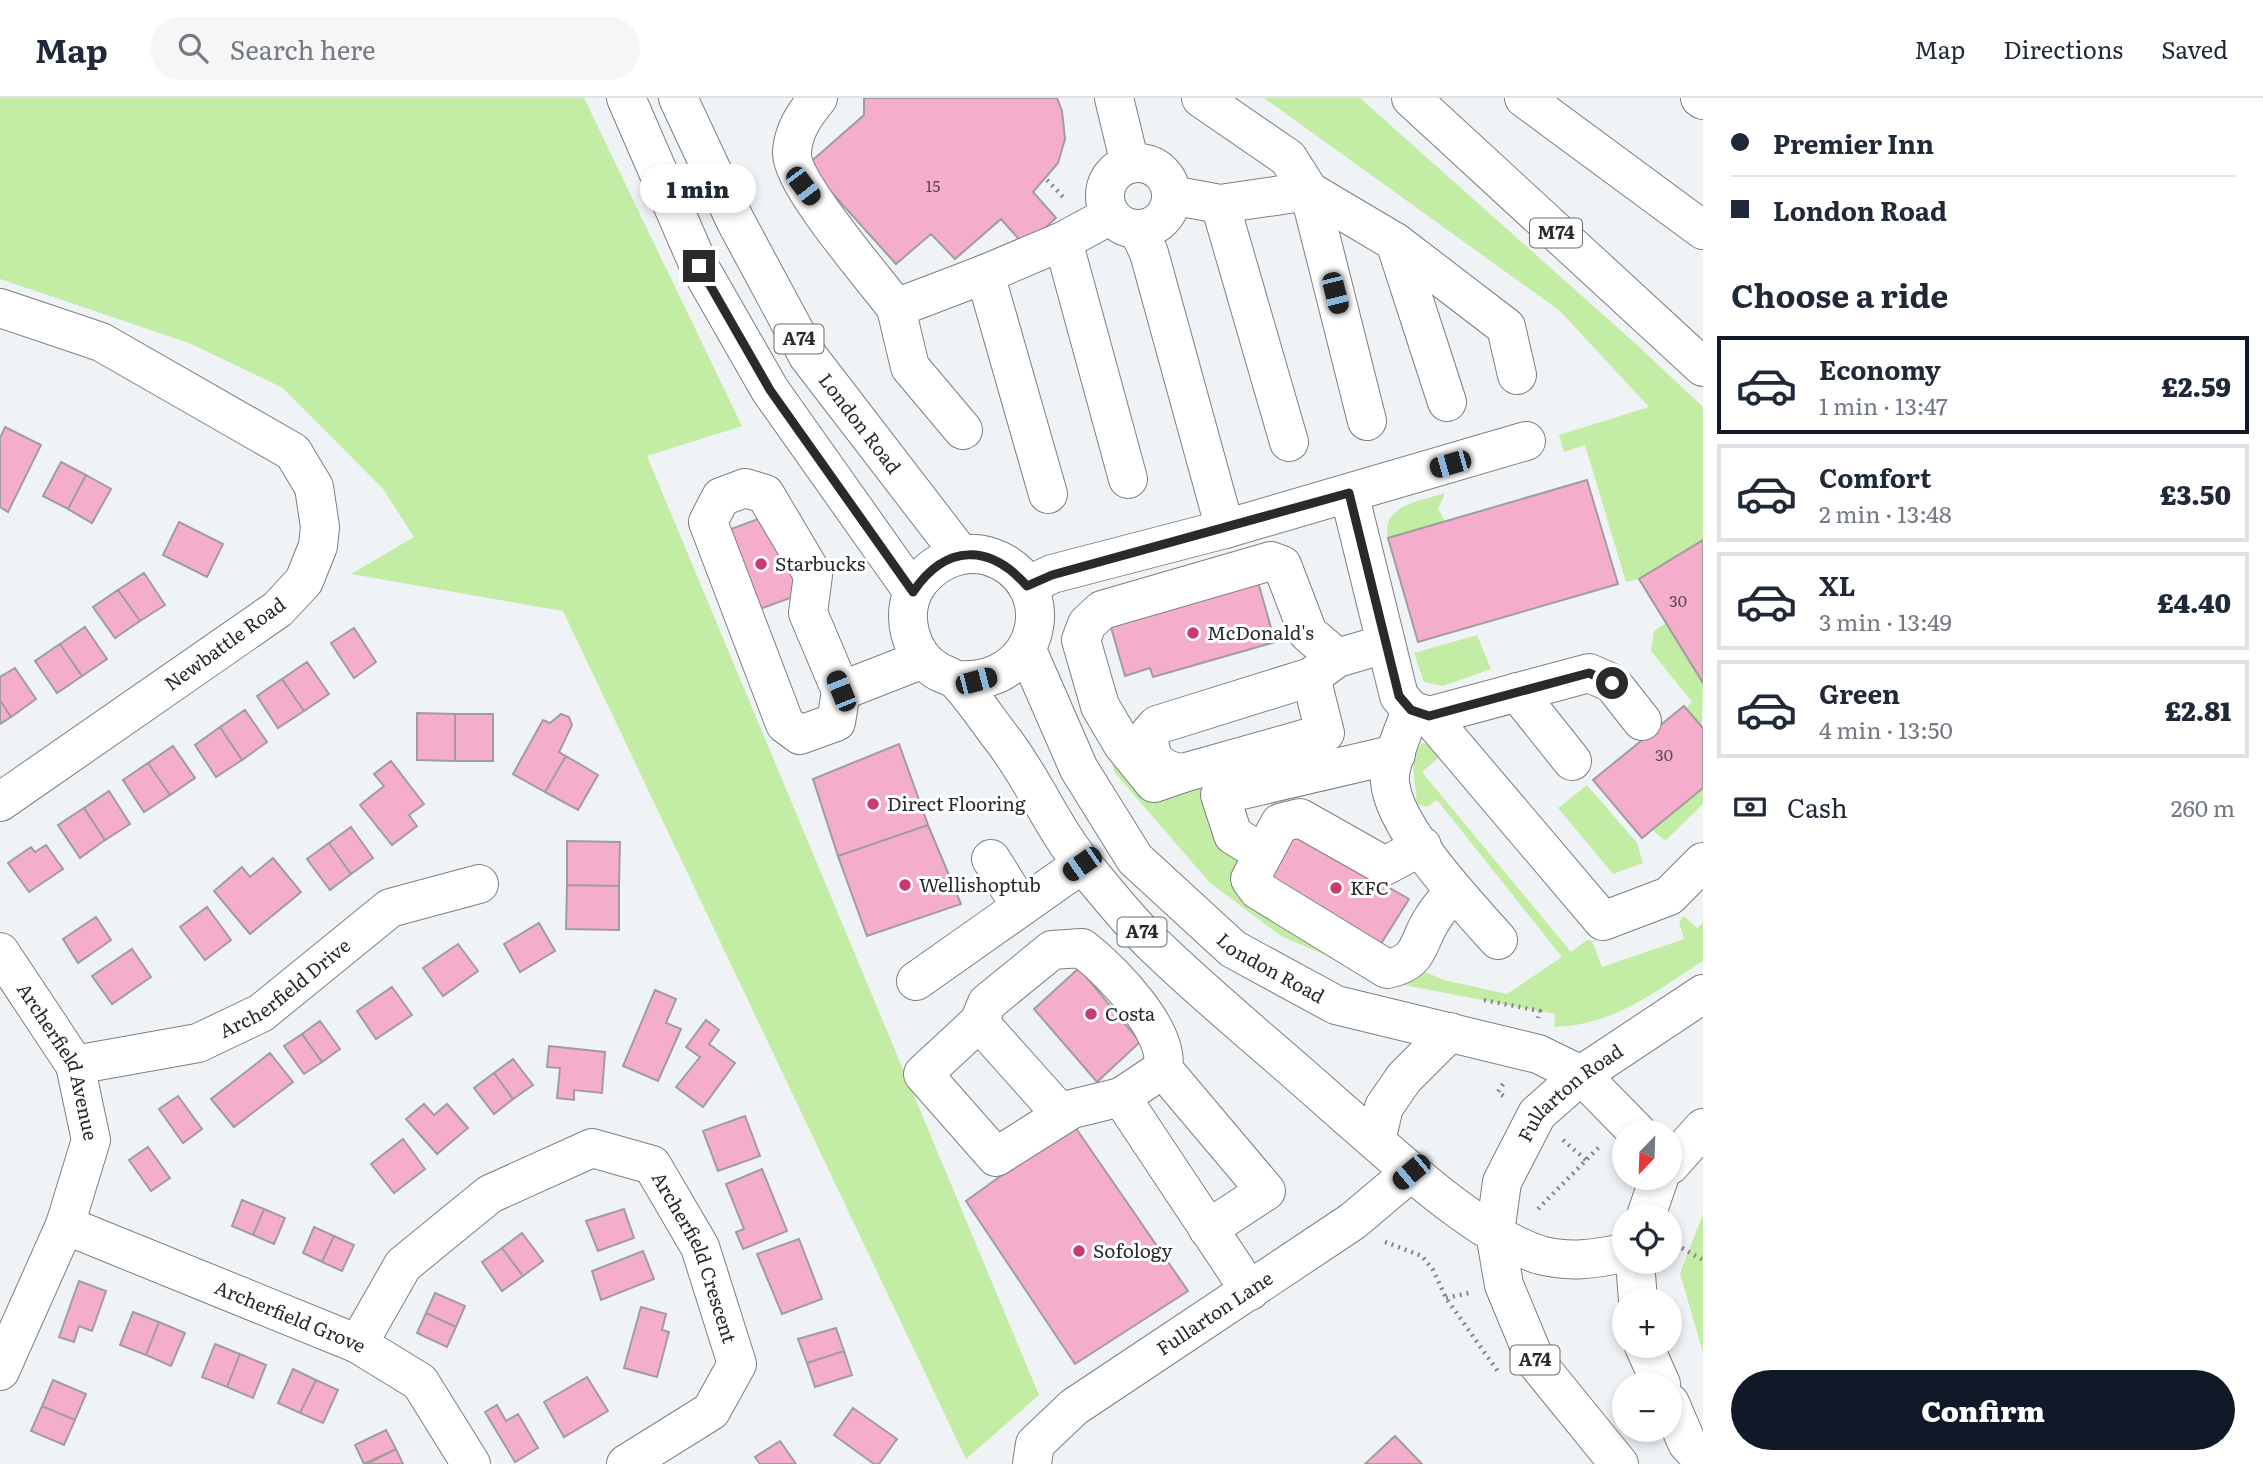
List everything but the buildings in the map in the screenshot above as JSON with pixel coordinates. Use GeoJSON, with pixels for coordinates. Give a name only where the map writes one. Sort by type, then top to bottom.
{"type":"FeatureCollection","features":[{"type":"Feature","properties":{"kind":"main road","name":"A74"},"geometry":{"type":"LineString","coordinates":[[626,98],[699,266],[770,390],[913,592]]}},
{"type":"Feature","properties":{"kind":"main road","name":"London Road"},"geometry":{"type":"LineString","coordinates":[[678,98],[735,220],[808,356],[961,555]]}},
{"type":"Feature","properties":{"kind":"main road"},"geometry":{"type":"LineString","coordinates":[[818,98],[800,120],[791,153],[803,186],[896,308],[910,367],[963,430]]}},
{"type":"Feature","properties":{"kind":"main road"},"geometry":{"type":"LineString","coordinates":[[1115,98],[1130,164]]}},
{"type":"Feature","properties":{"kind":"main road"},"geometry":{"type":"LineString","coordinates":[[1201,98],[1288,158],[1310,191],[1367,421]]}},
{"type":"Feature","properties":{"kind":"main road","name":"M74"},"geometry":{"type":"LineString","coordinates":[[1411,98],[1703,367]]}},
{"type":"Feature","properties":{"kind":"main road"},"geometry":{"type":"LineString","coordinates":[[1524,98],[1703,230]]}},
{"type":"Feature","properties":{"kind":"main road"},"geometry":{"type":"LineString","coordinates":[[896,308],[1063,240],[1124,222],[1149,227],[1163,218],[1171,195],[1169,184],[1160,171],[1141,163],[1130,164],[1113,174],[1107,185],[1106,204],[1124,222],[1149,253],[1225,529]]}},
{"type":"Feature","properties":{"kind":"main road"},"geometry":{"type":"LineString","coordinates":[[1171,195],[1220,204],[1310,191],[1395,242],[1506,327],[1517,375]]}},
{"type":"Feature","properties":{"kind":"main road"},"geometry":{"type":"LineString","coordinates":[[1220,204],[1290,442]]}},
{"type":"Feature","properties":{"kind":"main road"},"geometry":{"type":"LineString","coordinates":[[1063,240],[1128,479]]}},
{"type":"Feature","properties":{"kind":"main road"},"geometry":{"type":"LineString","coordinates":[[1395,242],[1447,402]]}},
{"type":"Feature","properties":{"kind":"main road"},"geometry":{"type":"LineString","coordinates":[[985,274],[1048,494]]}},
{"type":"Feature","properties":{"kind":"main road","name":"Newbattle Road"},"geometry":{"type":"LineString","coordinates":[[0,308],[101,342],[293,452],[314,487],[320,527],[318,545],[303,581],[278,609],[0,802]]}},
{"type":"Feature","properties":{"kind":"main road"},"geometry":{"type":"LineString","coordinates":[[1027,586],[1052,575],[1225,529],[1526,442]]}},
{"type":"Feature","properties":{"kind":"main road"},"geometry":{"type":"LineString","coordinates":[[745,488],[765,494],[780,514],[813,575],[808,613],[841,691],[836,722],[800,735],[785,724],[708,522],[721,497],[745,488]]}},
{"type":"Feature","properties":{"kind":"main road"},"geometry":{"type":"LineString","coordinates":[[1349,493],[1399,696],[1420,713],[1603,921],[1668,896],[1703,862]]}},
{"type":"Feature","properties":{"kind":"main road"},"geometry":{"type":"LineString","coordinates":[[841,691],[923,659],[908,626],[913,592],[925,573],[937,564],[961,555],[986,556],[1010,567],[1027,586],[1035,620],[1027,650],[1012,667],[999,675],[976,681],[956,680]]}},
{"type":"Feature","properties":{"kind":"main road"},"geometry":{"type":"LineString","coordinates":[[1271,561],[1282,565],[1324,668],[1325,733],[1154,783],[1100,706],[1081,640],[1087,624],[1102,610],[1271,561]]}},
{"type":"Feature","properties":{"kind":"main road"},"geometry":{"type":"LineString","coordinates":[[1183,773],[1163,768],[1150,754],[1150,733],[1157,725],[1324,668],[1385,644]]}},
{"type":"Feature","properties":{"kind":"main road","name":"London Road"},"geometry":{"type":"LineString","coordinates":[[1027,650],[1079,769],[1135,859],[1233,948],[1336,1005],[1538,1054],[1581,1075],[1626,1120]]}},
{"type":"Feature","properties":{"kind":"main road","name":"A74"},"geometry":{"type":"LineString","coordinates":[[923,659],[934,669],[956,680],[1012,751],[1082,864],[1153,945],[1411,1172],[1495,1233],[1538,1254],[1578,1262],[1612,1255]]}},
{"type":"Feature","properties":{"kind":"main road"},"geometry":{"type":"LineString","coordinates":[[1498,940],[1454,891],[1403,821],[1390,782],[1396,754],[1420,713],[1589,673],[1612,683],[1642,721]]}},
{"type":"Feature","properties":{"kind":"main road"},"geometry":{"type":"LineString","coordinates":[[1517,692],[1572,761]]}},
{"type":"Feature","properties":{"kind":"main road"},"geometry":{"type":"LineString","coordinates":[[1262,853],[1233,835],[1220,795],[1396,754]]}},
{"type":"Feature","properties":{"kind":"main road"},"geometry":{"type":"LineString","coordinates":[[1422,846],[1385,866],[1300,818],[1280,823],[1250,879],[1258,890],[1387,969],[1406,965],[1417,952],[1432,918],[1454,891]]}},
{"type":"Feature","properties":{"kind":"main road"},"geometry":{"type":"LineString","coordinates":[[991,859],[1021,907]]}},
{"type":"Feature","properties":{"kind":"main road"},"geometry":{"type":"LineString","coordinates":[[916,981],[1082,864]]}},
{"type":"Feature","properties":{"kind":"main road","name":"Archerfield Drive"},"geometry":{"type":"LineString","coordinates":[[75,1065],[198,1043],[261,1013],[390,908],[479,884]]}},
{"type":"Feature","properties":{"kind":"main road"},"geometry":{"type":"LineString","coordinates":[[1164,1064],[1121,1097],[1072,1109],[996,1157],[923,1074],[979,1022],[987,1003],[1052,950],[1082,948],[1098,960],[1157,1030],[1164,1064],[1266,1191],[1208,1229]]}},
{"type":"Feature","properties":{"kind":"main road","name":"Archerfield Avenue"},"geometry":{"type":"LineString","coordinates":[[0,951],[75,1065],[91,1140],[65,1226],[0,1371]]}},
{"type":"Feature","properties":{"kind":"main road","name":"Fullarton Road"},"geometry":{"type":"LineString","coordinates":[[1495,1233],[1502,1182],[1535,1117],[1581,1075],[1703,993]]}},
{"type":"Feature","properties":{"kind":"main road"},"geometry":{"type":"LineString","coordinates":[[979,1022],[1062,1115]]}},
{"type":"Feature","properties":{"kind":"main road"},"geometry":{"type":"LineString","coordinates":[[1376,1141],[1384,1107],[1404,1078],[1450,1032]]}},
{"type":"Feature","properties":{"kind":"main road"},"geometry":{"type":"LineString","coordinates":[[1121,1097],[1250,1291]]}},
{"type":"Feature","properties":{"kind":"main road"},"geometry":{"type":"LineString","coordinates":[[1682,1152],[1703,1128]]}},
{"type":"Feature","properties":{"kind":"main road","name":"Archerfield Crescent"},"geometry":{"type":"LineString","coordinates":[[358,1344],[403,1265],[490,1194],[592,1148],[652,1165],[700,1247],[737,1364],[711,1411],[626,1464]]}},
{"type":"Feature","properties":{"kind":"main road","name":"Fullarton Lane"},"geometry":{"type":"LineString","coordinates":[[1032,1464],[1035,1444],[1074,1407],[1333,1235],[1411,1172]]}},
{"type":"Feature","properties":{"kind":"main road","name":"Archerfield Grove"},"geometry":{"type":"LineString","coordinates":[[65,1226],[358,1344],[421,1382],[471,1464]]}},
{"type":"Feature","properties":{"kind":"main road","name":"A74"},"geometry":{"type":"LineString","coordinates":[[1495,1233],[1504,1285],[1536,1362],[1619,1464]]}},
{"type":"Feature","properties":{"kind":"main road"},"geometry":{"type":"LineString","coordinates":[[1682,1433],[1691,1456]]}},
{"type":"Feature","properties":{"kind":"path"},"geometry":{"type":"LineString","coordinates":[[1047,180],[1065,199]]}},
{"type":"Feature","properties":{"kind":"path"},"geometry":{"type":"LineString","coordinates":[[1538,1254],[1538,1206],[1612,1143]]}},
{"type":"Feature","properties":{"kind":"path"},"geometry":{"type":"LineString","coordinates":[[1333,1235],[1395,1244],[1422,1256],[1433,1270],[1446,1298],[1493,1365]]}},
{"type":"Feature","properties":{"kind":"path"},"geometry":{"type":"LineString","coordinates":[[1682,1248],[1703,1260]]}},
{"type":"Feature","properties":{"kind":"path"},"geometry":{"type":"LineString","coordinates":[[1446,1298],[1504,1285]]}},
{"type":"Feature","properties":{"kind":"green space"},"geometry":{"type":"Polygon","coordinates":[[[0,98],[584,98],[742,426],[647,456],[1039,1395],[966,1459],[563,611],[351,574],[414,537],[383,489],[283,388],[189,343],[0,279],[0,98]]]}},
{"type":"Feature","properties":{"kind":"green space"},"geometry":{"type":"Polygon","coordinates":[[[1264,98],[1360,98],[1703,407],[1703,540],[1639,579],[1626,582],[1585,445],[1564,452],[1559,435],[1649,407],[1560,311],[1264,98]]]}},
{"type":"Feature","properties":{"kind":"green space"},"geometry":{"type":"Polygon","coordinates":[[[1445,493],[1438,509],[1445,521],[1388,538],[1387,527],[1396,511],[1414,502],[1445,493]]]}},
{"type":"Feature","properties":{"kind":"green space"},"geometry":{"type":"Polygon","coordinates":[[[1666,623],[1703,683],[1702,729],[1685,709],[1692,702],[1651,651],[1654,631],[1666,623]]]}},
{"type":"Feature","properties":{"kind":"green space"},"geometry":{"type":"Polygon","coordinates":[[[1477,635],[1491,669],[1443,686],[1424,682],[1414,653],[1477,635]]]}},
{"type":"Feature","properties":{"kind":"green space"},"geometry":{"type":"Polygon","coordinates":[[[1105,738],[1201,785],[1223,845],[1341,962],[1281,936],[1210,883],[1115,773],[1105,738]]]}},
{"type":"Feature","properties":{"kind":"green space"},"geometry":{"type":"Polygon","coordinates":[[[1421,744],[1430,744],[1441,756],[1422,772],[1571,952],[1587,940],[1592,941],[1602,967],[1684,939],[1679,922],[1684,916],[1697,928],[1703,922],[1703,961],[1650,995],[1615,1013],[1576,1025],[1554,1027],[1555,1014],[1404,985],[1405,980],[1421,970],[1444,980],[1507,994],[1562,957],[1437,800],[1427,807],[1417,804],[1412,756],[1421,744]]]}},
{"type":"Feature","properties":{"kind":"green space"},"geometry":{"type":"Polygon","coordinates":[[[1587,785],[1637,843],[1643,863],[1613,874],[1558,808],[1587,785]]]}},
{"type":"Feature","properties":{"kind":"green space"},"geometry":{"type":"Polygon","coordinates":[[[1703,788],[1703,804],[1665,841],[1653,830],[1703,788]]]}},
{"type":"Feature","properties":{"kind":"green space"},"geometry":{"type":"Polygon","coordinates":[[[1703,1214],[1703,1353],[1680,1274],[1703,1214]]]}},
{"type":"Feature","properties":{"kind":"place","name":"Starbucks"},"geometry":{"type":"Point","coordinates":[761,564]}},
{"type":"Feature","properties":{"kind":"place","name":"McDonald's"},"geometry":{"type":"Point","coordinates":[1193,633]}},
{"type":"Feature","properties":{"kind":"place","name":"Direct Flooring"},"geometry":{"type":"Point","coordinates":[873,804]}},
{"type":"Feature","properties":{"kind":"place","name":"Wellishoptub"},"geometry":{"type":"Point","coordinates":[905,885]}},
{"type":"Feature","properties":{"kind":"place","name":"KFC"},"geometry":{"type":"Point","coordinates":[1336,888]}},
{"type":"Feature","properties":{"kind":"place","name":"Costa"},"geometry":{"type":"Point","coordinates":[1091,1014]}},
{"type":"Feature","properties":{"kind":"place","name":"Sofology"},"geometry":{"type":"Point","coordinates":[1079,1251]}},
{"type":"Feature","properties":{"kind":"route"},"geometry":{"type":"LineString","coordinates":[[699,266],[770,390],[866,521],[913,592],[925,573],[951,557],[986,556],[1010,567],[1027,586],[1052,575],[1349,493],[1399,696],[1411,710],[1429,716],[1589,673],[1612,683]]}}]}
